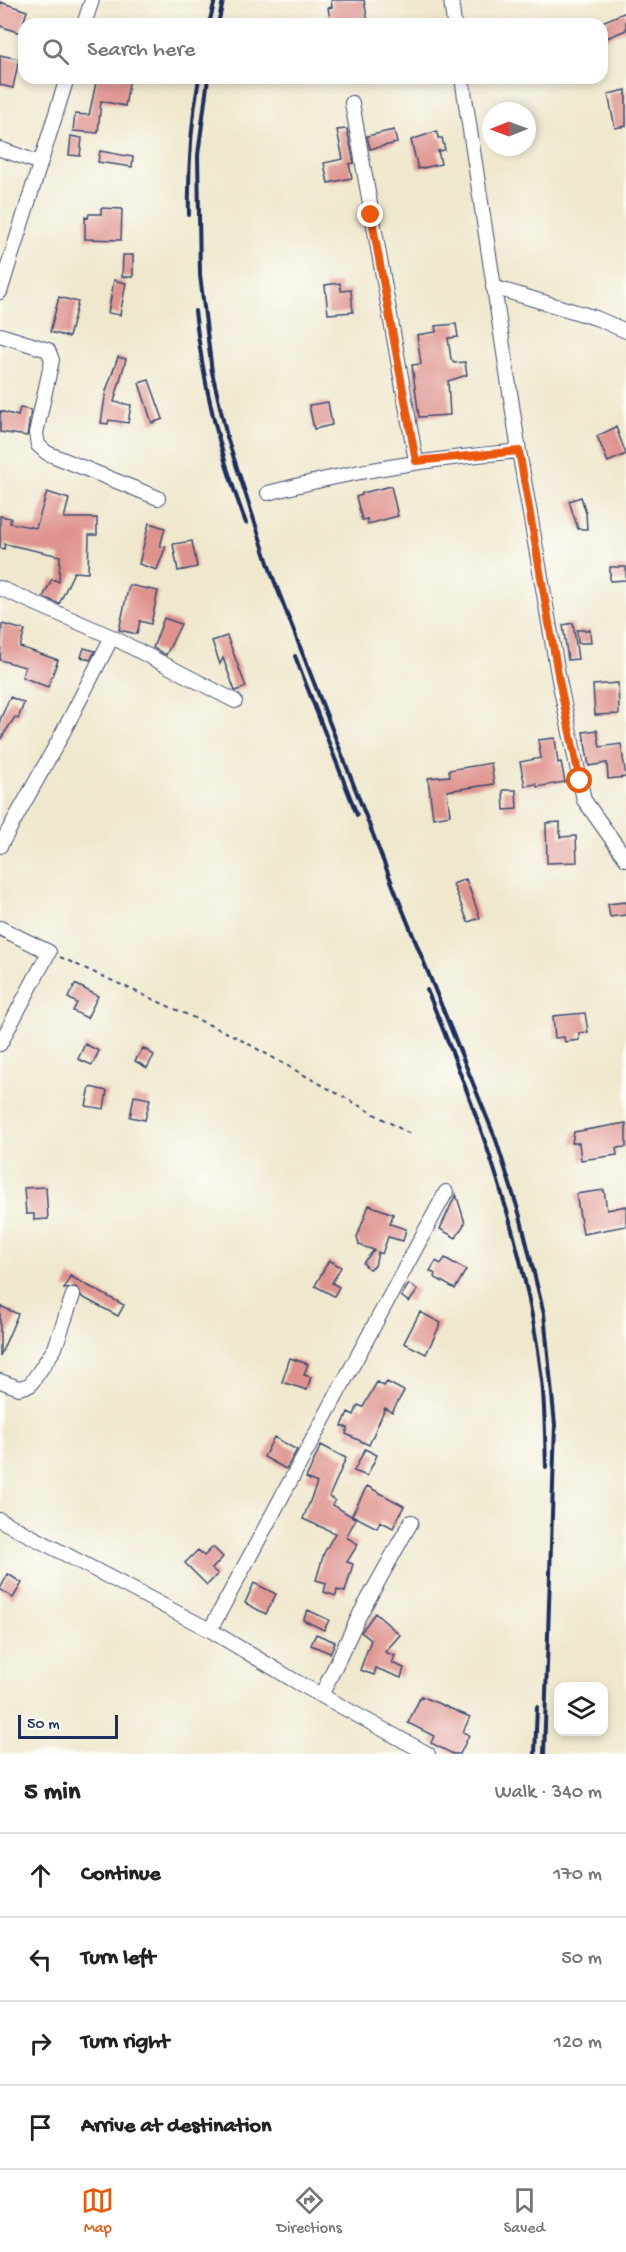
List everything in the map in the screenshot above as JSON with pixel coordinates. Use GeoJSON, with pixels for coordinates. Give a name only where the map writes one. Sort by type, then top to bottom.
{"type":"FeatureCollection","features":[{"type":"Feature","properties":{"kind":"street"},"geometry":{"type":"LineString","coordinates":[[86,18],[92,0]]}},
{"type":"Feature","properties":{"kind":"street"},"geometry":{"type":"LineString","coordinates":[[451,0],[453,18]]}},
{"type":"Feature","properties":{"kind":"street"},"geometry":{"type":"LineString","coordinates":[[0,292],[65,84]]}},
{"type":"Feature","properties":{"kind":"street"},"geometry":{"type":"LineString","coordinates":[[463,84],[519,451],[559,680],[584,800],[626,859]]}},
{"type":"Feature","properties":{"kind":"street"},"geometry":{"type":"LineString","coordinates":[[352,103],[416,461]]}},
{"type":"Feature","properties":{"kind":"street"},"geometry":{"type":"LineString","coordinates":[[0,149],[40,163]]}},
{"type":"Feature","properties":{"kind":"street"},"geometry":{"type":"LineString","coordinates":[[493,286],[596,318],[626,331]]}},
{"type":"Feature","properties":{"kind":"street"},"geometry":{"type":"LineString","coordinates":[[0,335],[38,344],[48,350],[52,360],[36,433],[38,446],[47,453],[158,498]]}},
{"type":"Feature","properties":{"kind":"street"},"geometry":{"type":"LineString","coordinates":[[268,493],[325,478],[416,461],[519,451]]}},
{"type":"Feature","properties":{"kind":"street"},"geometry":{"type":"LineString","coordinates":[[0,588],[112,637],[235,701]]}},
{"type":"Feature","properties":{"kind":"street"},"geometry":{"type":"LineString","coordinates":[[0,846],[59,740],[112,637]]}},
{"type":"Feature","properties":{"kind":"street"},"geometry":{"type":"LineString","coordinates":[[0,928],[49,952],[0,1044]]}},
{"type":"Feature","properties":{"kind":"street"},"geometry":{"type":"LineString","coordinates":[[210,1630],[446,1192]]}},
{"type":"Feature","properties":{"kind":"street"},"geometry":{"type":"LineString","coordinates":[[0,1380],[19,1388],[30,1385],[55,1348],[73,1295]]}},
{"type":"Feature","properties":{"kind":"street"},"geometry":{"type":"LineString","coordinates":[[0,1520],[210,1630],[428,1754]]}},
{"type":"Feature","properties":{"kind":"street"},"geometry":{"type":"LineString","coordinates":[[322,1694],[360,1614],[411,1522]]}},
{"type":"Feature","properties":{"kind":"path"},"geometry":{"type":"LineString","coordinates":[[49,952],[234,1036],[410,1134]]}},
{"type":"Feature","properties":{"kind":"building"},"geometry":{"type":"Polygon","coordinates":[[[331,0],[364,0],[367,18],[330,18],[328,8],[332,7],[331,0]]]}},
{"type":"Feature","properties":{"kind":"building"},"geometry":{"type":"Polygon","coordinates":[[[0,2],[27,11],[25,18],[18,18],[18,32],[0,26],[0,2]]]}},
{"type":"Feature","properties":{"kind":"building"},"geometry":{"type":"Polygon","coordinates":[[[626,12],[626,30],[608,38],[608,20],[626,12]]]}},
{"type":"Feature","properties":{"kind":"building"},"geometry":{"type":"Polygon","coordinates":[[[0,55],[18,59],[13,88],[0,85],[0,55]]]}},
{"type":"Feature","properties":{"kind":"building"},"geometry":{"type":"Polygon","coordinates":[[[96,84],[129,84],[125,106],[101,101],[98,133],[73,131],[75,114],[89,115],[96,84]]]}},
{"type":"Feature","properties":{"kind":"building"},"geometry":{"type":"Polygon","coordinates":[[[626,90],[626,126],[615,128],[608,94],[626,90]]]}},
{"type":"Feature","properties":{"kind":"building"},"geometry":{"type":"Polygon","coordinates":[[[347,129],[354,163],[349,164],[352,178],[328,183],[324,163],[343,159],[337,130],[347,129]]]}},
{"type":"Feature","properties":{"kind":"building"},"geometry":{"type":"Polygon","coordinates":[[[394,130],[397,143],[370,149],[367,136],[394,130]]]}},
{"type":"Feature","properties":{"kind":"building"},"geometry":{"type":"Polygon","coordinates":[[[437,131],[438,138],[442,138],[445,150],[438,151],[441,164],[418,169],[411,140],[437,131]]]}},
{"type":"Feature","properties":{"kind":"building"},"geometry":{"type":"Polygon","coordinates":[[[71,136],[82,138],[80,156],[69,155],[71,136]]]}},
{"type":"Feature","properties":{"kind":"building"},"geometry":{"type":"Polygon","coordinates":[[[100,151],[133,157],[132,167],[98,162],[100,151]]]}},
{"type":"Feature","properties":{"kind":"building"},"geometry":{"type":"Polygon","coordinates":[[[101,208],[122,209],[121,240],[85,239],[85,217],[88,218],[89,214],[101,214],[101,208]]]}},
{"type":"Feature","properties":{"kind":"building"},"geometry":{"type":"Polygon","coordinates":[[[123,255],[133,255],[133,277],[122,277],[123,255]]]}},
{"type":"Feature","properties":{"kind":"building"},"geometry":{"type":"Polygon","coordinates":[[[114,280],[126,283],[120,315],[108,313],[114,280]]]}},
{"type":"Feature","properties":{"kind":"building"},"geometry":{"type":"Polygon","coordinates":[[[340,283],[341,291],[351,290],[353,312],[328,314],[325,285],[340,283]]]}},
{"type":"Feature","properties":{"kind":"building"},"geometry":{"type":"Polygon","coordinates":[[[59,297],[78,302],[69,337],[50,332],[59,297]]]}},
{"type":"Feature","properties":{"kind":"building"},"geometry":{"type":"Polygon","coordinates":[[[456,324],[458,337],[448,338],[451,359],[454,363],[465,362],[467,375],[448,381],[450,415],[419,417],[412,365],[421,364],[417,335],[436,332],[435,326],[456,324]]]}},
{"type":"Feature","properties":{"kind":"building"},"geometry":{"type":"Polygon","coordinates":[[[118,357],[126,359],[114,402],[131,405],[128,423],[109,420],[108,424],[101,423],[106,391],[118,357]]]}},
{"type":"Feature","properties":{"kind":"building"},"geometry":{"type":"Polygon","coordinates":[[[149,380],[163,419],[152,423],[139,383],[149,380]]]}},
{"type":"Feature","properties":{"kind":"building"},"geometry":{"type":"Polygon","coordinates":[[[328,402],[332,425],[314,429],[309,405],[328,402]]]}},
{"type":"Feature","properties":{"kind":"building"},"geometry":{"type":"Polygon","coordinates":[[[20,408],[31,410],[27,436],[0,432],[0,411],[18,416],[20,408]]]}},
{"type":"Feature","properties":{"kind":"building"},"geometry":{"type":"Polygon","coordinates":[[[616,427],[626,454],[608,462],[597,436],[616,427]]]}},
{"type":"Feature","properties":{"kind":"building"},"geometry":{"type":"Polygon","coordinates":[[[391,486],[398,516],[368,524],[367,519],[362,520],[356,497],[362,493],[391,486]]]}},
{"type":"Feature","properties":{"kind":"building"},"geometry":{"type":"Polygon","coordinates":[[[47,492],[69,499],[64,518],[97,518],[97,535],[89,535],[88,573],[74,572],[59,604],[43,597],[52,579],[59,582],[60,556],[5,544],[4,549],[0,548],[0,516],[11,518],[10,523],[36,528],[47,492]]]}},
{"type":"Feature","properties":{"kind":"building"},"geometry":{"type":"Polygon","coordinates":[[[581,497],[586,513],[587,529],[578,529],[569,501],[581,497]]]}},
{"type":"Feature","properties":{"kind":"building"},"geometry":{"type":"Polygon","coordinates":[[[149,523],[165,528],[160,547],[166,546],[157,570],[139,564],[149,523]]]}},
{"type":"Feature","properties":{"kind":"building"},"geometry":{"type":"Polygon","coordinates":[[[192,541],[197,567],[178,571],[173,544],[192,541]]]}},
{"type":"Feature","properties":{"kind":"building"},"geometry":{"type":"Polygon","coordinates":[[[610,567],[626,567],[626,580],[610,581],[610,567]]]}},
{"type":"Feature","properties":{"kind":"building"},"geometry":{"type":"Polygon","coordinates":[[[129,585],[158,591],[151,624],[140,621],[137,634],[119,630],[129,585]]]}},
{"type":"Feature","properties":{"kind":"building"},"geometry":{"type":"Polygon","coordinates":[[[164,618],[181,624],[166,655],[153,648],[164,618]]]}},
{"type":"Feature","properties":{"kind":"building"},"geometry":{"type":"Polygon","coordinates":[[[573,623],[578,659],[568,660],[563,625],[573,623]]]}},
{"type":"Feature","properties":{"kind":"building"},"geometry":{"type":"Polygon","coordinates":[[[2,624],[25,630],[20,647],[58,660],[48,687],[22,677],[25,667],[0,660],[2,624]]]}},
{"type":"Feature","properties":{"kind":"building"},"geometry":{"type":"Polygon","coordinates":[[[577,630],[590,630],[591,643],[578,643],[577,630]]]}},
{"type":"Feature","properties":{"kind":"building"},"geometry":{"type":"Polygon","coordinates":[[[227,636],[246,687],[235,691],[223,658],[220,664],[212,641],[227,636]]]}},
{"type":"Feature","properties":{"kind":"building"},"geometry":{"type":"Polygon","coordinates":[[[84,648],[95,651],[90,660],[81,657],[84,648]]]}},
{"type":"Feature","properties":{"kind":"building"},"geometry":{"type":"Polygon","coordinates":[[[618,683],[619,714],[595,715],[593,685],[618,683]]]}},
{"type":"Feature","properties":{"kind":"building"},"geometry":{"type":"Polygon","coordinates":[[[10,697],[24,703],[18,719],[15,717],[0,740],[0,720],[10,697]]]}},
{"type":"Feature","properties":{"kind":"building"},"geometry":{"type":"Polygon","coordinates":[[[597,730],[600,747],[621,744],[626,777],[608,779],[607,763],[589,766],[583,732],[597,730]]]}},
{"type":"Feature","properties":{"kind":"building"},"geometry":{"type":"Polygon","coordinates":[[[555,738],[558,763],[561,762],[565,782],[537,787],[536,784],[525,786],[520,762],[541,758],[538,740],[555,738]]]}},
{"type":"Feature","properties":{"kind":"building"},"geometry":{"type":"Polygon","coordinates":[[[491,763],[494,784],[447,791],[450,815],[433,818],[428,778],[450,776],[449,770],[491,763]]]}},
{"type":"Feature","properties":{"kind":"building"},"geometry":{"type":"Polygon","coordinates":[[[503,790],[516,790],[517,809],[504,810],[503,790]]]}},
{"type":"Feature","properties":{"kind":"building"},"geometry":{"type":"Polygon","coordinates":[[[560,822],[560,837],[576,836],[577,862],[547,863],[546,823],[560,822]]]}},
{"type":"Feature","properties":{"kind":"building"},"geometry":{"type":"Polygon","coordinates":[[[466,879],[480,918],[468,922],[453,884],[466,879]]]}},
{"type":"Feature","properties":{"kind":"building"},"geometry":{"type":"Polygon","coordinates":[[[626,902],[626,915],[610,917],[608,904],[626,902]]]}},
{"type":"Feature","properties":{"kind":"building"},"geometry":{"type":"Polygon","coordinates":[[[75,984],[98,996],[87,1018],[73,1011],[77,1003],[68,998],[75,984]]]}},
{"type":"Feature","properties":{"kind":"building"},"geometry":{"type":"Polygon","coordinates":[[[585,1013],[588,1032],[579,1033],[579,1040],[565,1042],[564,1037],[555,1038],[553,1016],[585,1013]]]}},
{"type":"Feature","properties":{"kind":"building"},"geometry":{"type":"Polygon","coordinates":[[[85,1044],[99,1051],[92,1065],[78,1059],[85,1044]]]}},
{"type":"Feature","properties":{"kind":"building"},"geometry":{"type":"Polygon","coordinates":[[[143,1048],[154,1055],[147,1068],[135,1061],[143,1048]]]}},
{"type":"Feature","properties":{"kind":"building"},"geometry":{"type":"Polygon","coordinates":[[[90,1087],[107,1091],[104,1109],[86,1106],[90,1087]]]}},
{"type":"Feature","properties":{"kind":"building"},"geometry":{"type":"Polygon","coordinates":[[[134,1096],[150,1099],[145,1120],[130,1117],[134,1096]]]}},
{"type":"Feature","properties":{"kind":"building"},"geometry":{"type":"Polygon","coordinates":[[[626,1123],[626,1147],[616,1148],[617,1155],[581,1160],[579,1143],[572,1143],[574,1132],[626,1123]]]}},
{"type":"Feature","properties":{"kind":"building"},"geometry":{"type":"Polygon","coordinates":[[[46,1187],[48,1219],[34,1220],[34,1214],[26,1214],[24,1188],[46,1187]]]}},
{"type":"Feature","properties":{"kind":"building"},"geometry":{"type":"Polygon","coordinates":[[[604,1190],[607,1210],[626,1206],[626,1226],[583,1234],[576,1194],[604,1190]]]}},
{"type":"Feature","properties":{"kind":"building"},"geometry":{"type":"Polygon","coordinates":[[[456,1194],[465,1223],[456,1238],[440,1229],[456,1194]]]}},
{"type":"Feature","properties":{"kind":"building"},"geometry":{"type":"Polygon","coordinates":[[[369,1205],[393,1214],[390,1224],[406,1229],[403,1241],[388,1237],[382,1254],[378,1252],[375,1266],[369,1269],[363,1263],[374,1250],[359,1245],[357,1237],[369,1205]]]}},
{"type":"Feature","properties":{"kind":"building"},"geometry":{"type":"Polygon","coordinates":[[[445,1258],[466,1270],[455,1289],[434,1277],[435,1274],[430,1271],[436,1261],[441,1264],[445,1258]]]}},
{"type":"Feature","properties":{"kind":"building"},"geometry":{"type":"Polygon","coordinates":[[[329,1260],[341,1267],[332,1283],[339,1287],[334,1296],[315,1286],[329,1260]]]}},
{"type":"Feature","properties":{"kind":"building"},"geometry":{"type":"Polygon","coordinates":[[[70,1276],[124,1305],[118,1316],[82,1297],[76,1287],[64,1289],[70,1276]]]}},
{"type":"Feature","properties":{"kind":"building"},"geometry":{"type":"Polygon","coordinates":[[[409,1284],[418,1290],[409,1302],[401,1296],[409,1284]]]}},
{"type":"Feature","properties":{"kind":"building"},"geometry":{"type":"Polygon","coordinates":[[[0,1306],[18,1314],[0,1356],[0,1306]]]}},
{"type":"Feature","properties":{"kind":"building"},"geometry":{"type":"Polygon","coordinates":[[[420,1312],[441,1323],[426,1354],[404,1343],[420,1312]]]}},
{"type":"Feature","properties":{"kind":"building"},"geometry":{"type":"Polygon","coordinates":[[[290,1358],[308,1364],[304,1375],[311,1377],[307,1390],[282,1382],[290,1358]]]}},
{"type":"Feature","properties":{"kind":"building"},"geometry":{"type":"Polygon","coordinates":[[[377,1382],[384,1386],[387,1382],[404,1391],[392,1412],[385,1408],[369,1445],[346,1434],[348,1428],[342,1426],[348,1412],[354,1415],[358,1405],[363,1407],[377,1382]]]}},
{"type":"Feature","properties":{"kind":"building"},"geometry":{"type":"Polygon","coordinates":[[[274,1437],[297,1450],[286,1469],[264,1457],[274,1437]]]}},
{"type":"Feature","properties":{"kind":"building"},"geometry":{"type":"Polygon","coordinates":[[[321,1445],[346,1458],[329,1497],[335,1500],[333,1505],[356,1519],[346,1537],[358,1544],[347,1562],[353,1564],[345,1592],[337,1590],[336,1596],[324,1592],[326,1583],[316,1580],[324,1553],[335,1533],[303,1519],[317,1483],[306,1478],[321,1445]]]}},
{"type":"Feature","properties":{"kind":"building"},"geometry":{"type":"Polygon","coordinates":[[[365,1449],[377,1455],[367,1476],[354,1471],[365,1449]]]}},
{"type":"Feature","properties":{"kind":"building"},"geometry":{"type":"Polygon","coordinates":[[[367,1486],[404,1506],[393,1528],[380,1521],[377,1528],[352,1515],[367,1486]]]}},
{"type":"Feature","properties":{"kind":"building"},"geometry":{"type":"Polygon","coordinates":[[[213,1547],[223,1557],[212,1569],[218,1574],[207,1585],[185,1563],[198,1550],[204,1556],[213,1547]]]}},
{"type":"Feature","properties":{"kind":"building"},"geometry":{"type":"Polygon","coordinates":[[[8,1574],[22,1583],[13,1598],[0,1589],[8,1574]]]}},
{"type":"Feature","properties":{"kind":"building"},"geometry":{"type":"Polygon","coordinates":[[[254,1583],[276,1594],[266,1614],[245,1603],[254,1583]]]}},
{"type":"Feature","properties":{"kind":"building"},"geometry":{"type":"Polygon","coordinates":[[[308,1610],[329,1620],[324,1630],[303,1620],[308,1610]]]}},
{"type":"Feature","properties":{"kind":"building"},"geometry":{"type":"Polygon","coordinates":[[[375,1613],[400,1635],[385,1652],[395,1656],[392,1663],[404,1668],[401,1678],[376,1668],[374,1675],[360,1670],[371,1640],[361,1632],[375,1613]]]}},
{"type":"Feature","properties":{"kind":"building"},"geometry":{"type":"Polygon","coordinates":[[[316,1634],[335,1642],[330,1653],[311,1645],[316,1634]]]}},
{"type":"Feature","properties":{"kind":"building"},"geometry":{"type":"Polygon","coordinates":[[[421,1696],[470,1717],[463,1732],[469,1735],[460,1754],[453,1754],[431,1743],[434,1736],[408,1723],[421,1696]]]}},
{"type":"Feature","properties":{"kind":"railway"},"geometry":{"type":"LineString","coordinates":[[210,18],[215,0]]}},
{"type":"Feature","properties":{"kind":"railway"},"geometry":{"type":"LineString","coordinates":[[219,18],[223,1]]}},
{"type":"Feature","properties":{"kind":"railway"},"geometry":{"type":"LineString","coordinates":[[189,215],[191,146],[198,84]]}},
{"type":"Feature","properties":{"kind":"railway"},"geometry":{"type":"LineString","coordinates":[[207,84],[198,155],[200,275],[212,372],[227,437],[272,575],[395,891],[496,1140],[520,1216],[544,1314],[555,1425],[544,1754]]}},
{"type":"Feature","properties":{"kind":"railway"},"geometry":{"type":"LineString","coordinates":[[195,311],[214,419],[228,471],[246,523]]}},
{"type":"Feature","properties":{"kind":"railway"},"geometry":{"type":"LineString","coordinates":[[295,656],[357,815]]}},
{"type":"Feature","properties":{"kind":"railway"},"geometry":{"type":"LineString","coordinates":[[427,990],[482,1133],[525,1279],[542,1380],[546,1467]]}},
{"type":"Feature","properties":{"kind":"railway"},"geometry":{"type":"LineString","coordinates":[[535,1754],[537,1707]]}},
{"type":"Feature","properties":{"kind":"route"},"geometry":{"type":"LineString","coordinates":[[371,215],[416,461],[519,451],[559,680],[580,781]]}}]}
